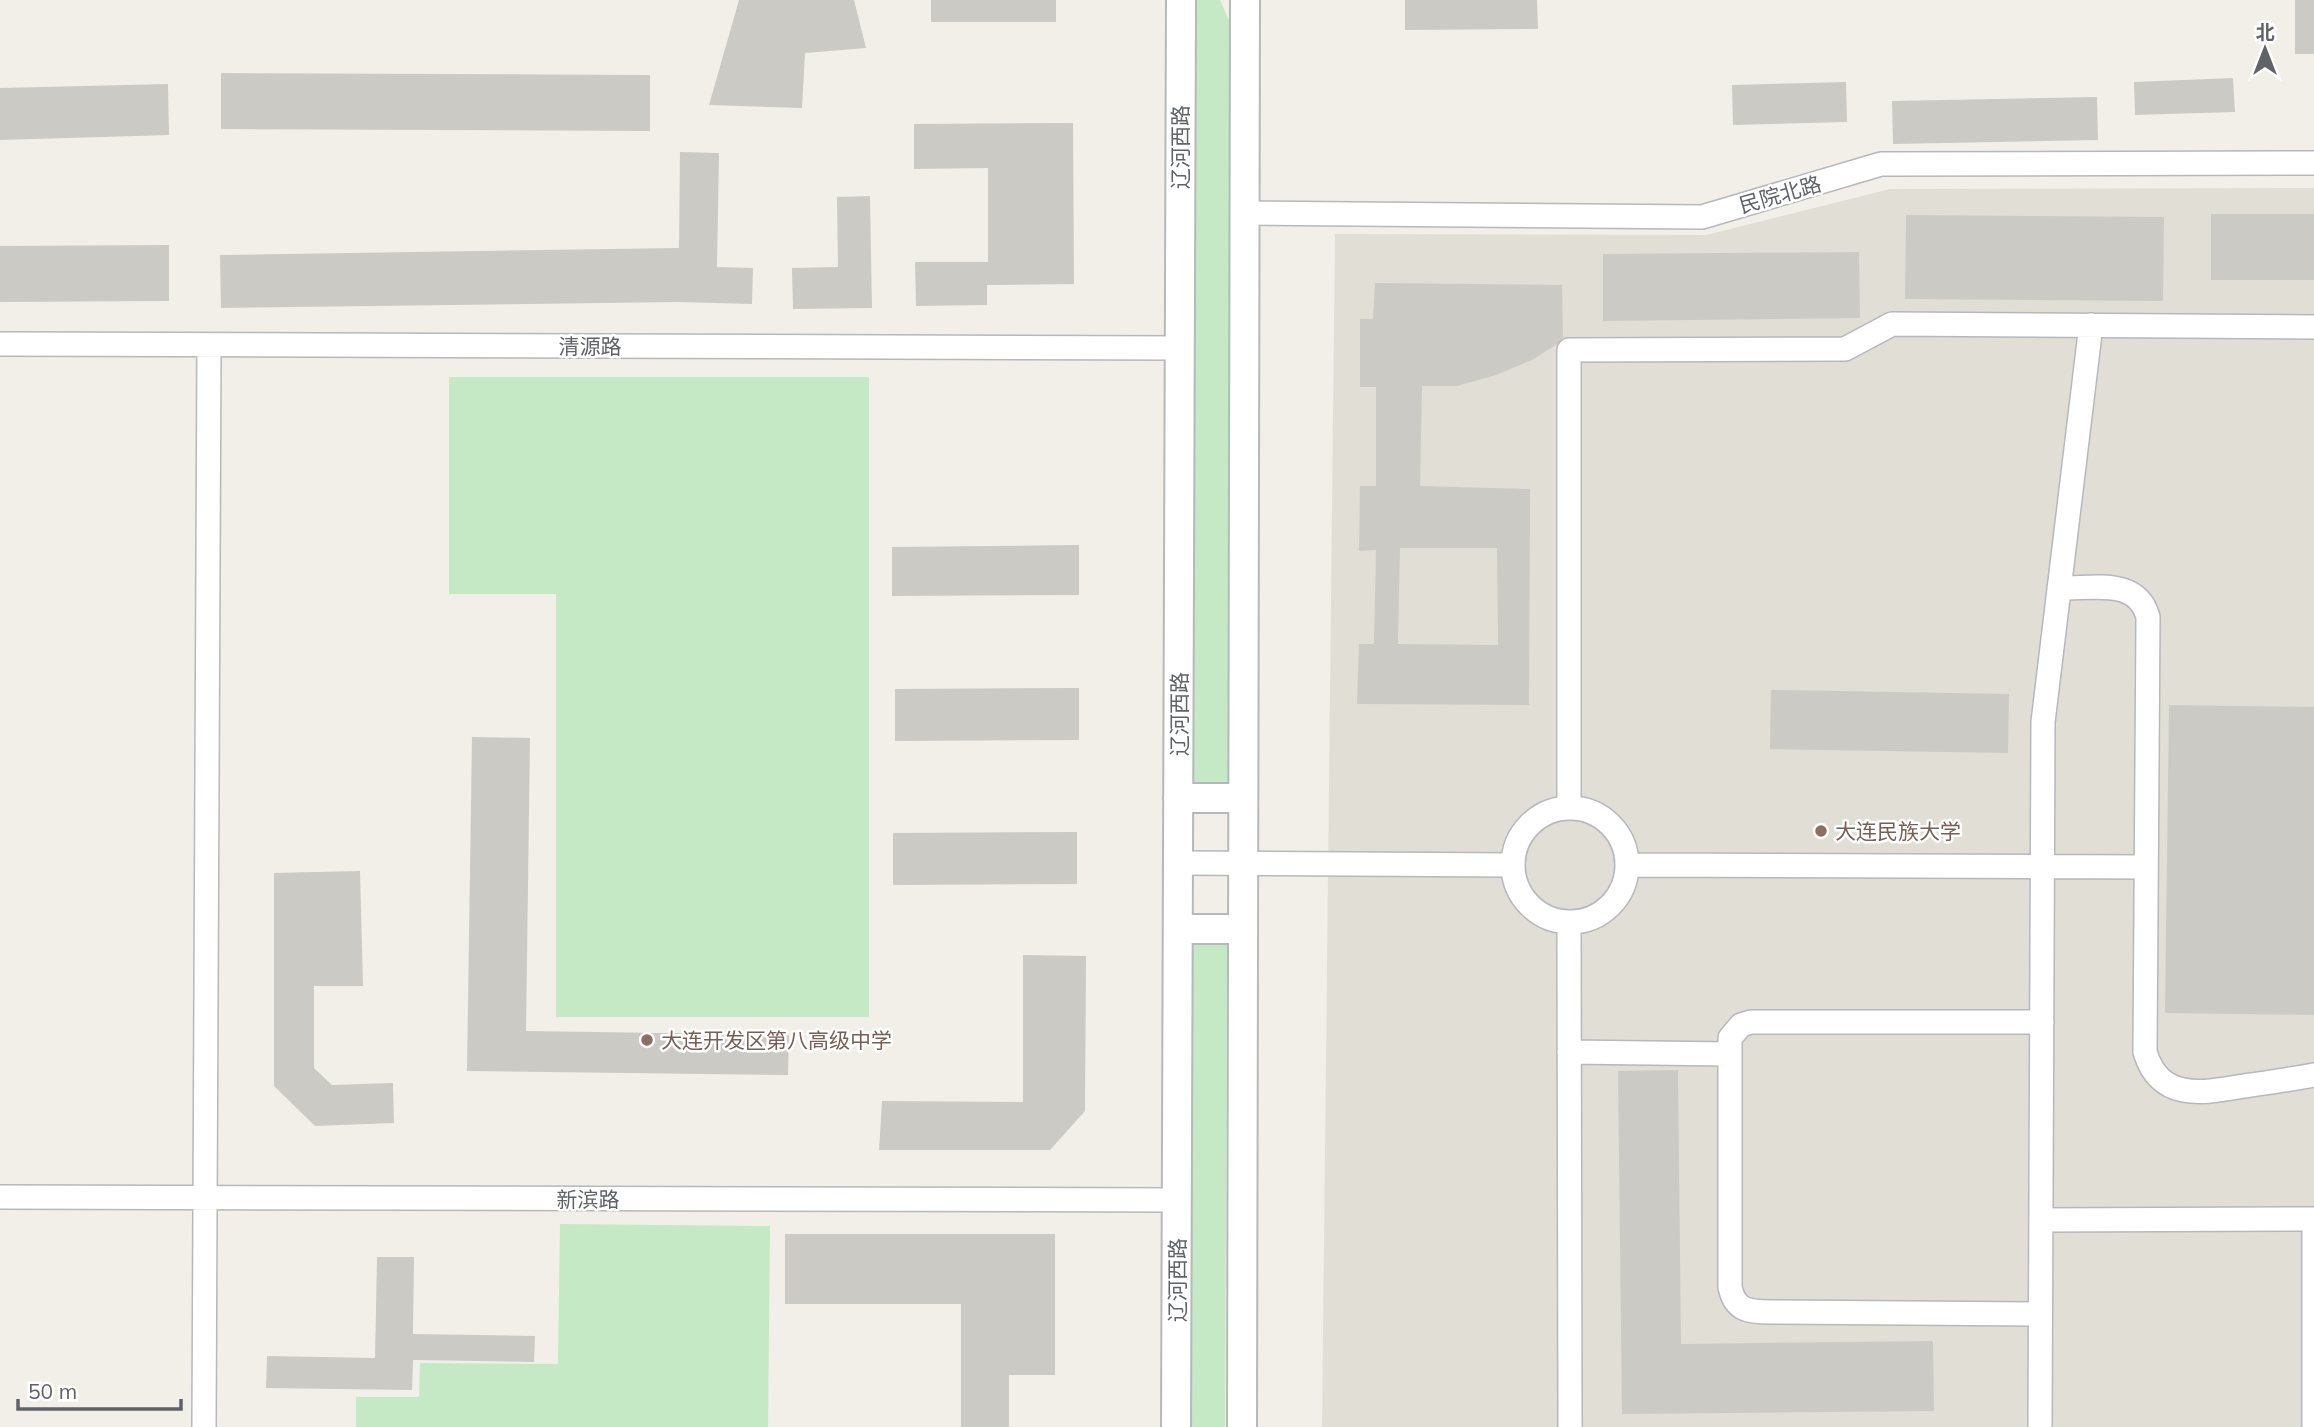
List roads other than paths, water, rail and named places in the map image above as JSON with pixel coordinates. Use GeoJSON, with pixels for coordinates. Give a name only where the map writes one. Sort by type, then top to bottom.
{"type":"FeatureCollection","features":[{"type":"Feature","properties":{"kind":"street","name":"辽河西路"},"geometry":{"type":"LineString","coordinates":[[1176,1427],[1181,0]]}},
{"type":"Feature","properties":{"kind":"street"},"geometry":{"type":"LineString","coordinates":[[1242,1427],[1245,0]]}},
{"type":"Feature","properties":{"kind":"street","name":"民院北路"},"geometry":{"type":"LineString","coordinates":[[1245,213],[1702,217],[1881,164],[2314,163]]}},
{"type":"Feature","properties":{"kind":"street"},"geometry":{"type":"LineString","coordinates":[[1569,807],[1569,349],[1845,349],[1892,324],[2314,327]]}},
{"type":"Feature","properties":{"kind":"street"},"geometry":{"type":"LineString","coordinates":[[2040,1427],[2043,722],[2091,325]]}},
{"type":"Feature","properties":{"kind":"street","name":"清源路"},"geometry":{"type":"LineString","coordinates":[[0,344],[1180,348]]}},
{"type":"Feature","properties":{"kind":"street"},"geometry":{"type":"LineString","coordinates":[[204,1427],[209,345]]}},
{"type":"Feature","properties":{"kind":"street"},"geometry":{"type":"LineString","coordinates":[[2059,588],[2123,589],[2137,594],[2145,605],[2148,617],[2145,1052],[2150,1068],[2162,1081],[2181,1090],[2203,1093],[2314,1075]]}},
{"type":"Feature","properties":{"kind":"street"},"geometry":{"type":"LineString","coordinates":[[1178,798],[1243,798]]}},
{"type":"Feature","properties":{"kind":"street"},"geometry":{"type":"LineString","coordinates":[[1569,807],[1587,810],[1604,818],[1625,847],[1628,865],[1621,891],[1604,912],[1587,920],[1569,922],[1550,919],[1533,909],[1520,894],[1513,875],[1513,855],[1520,836],[1533,821],[1550,811],[1569,807]]}},
{"type":"Feature","properties":{"kind":"street"},"geometry":{"type":"LineString","coordinates":[[1178,863],[1513,865]]}},
{"type":"Feature","properties":{"kind":"street"},"geometry":{"type":"LineString","coordinates":[[1628,865],[2146,867]]}},
{"type":"Feature","properties":{"kind":"street"},"geometry":{"type":"LineString","coordinates":[[1569,922],[1570,1427]]}},
{"type":"Feature","properties":{"kind":"street"},"geometry":{"type":"LineString","coordinates":[[1178,929],[1243,929]]}},
{"type":"Feature","properties":{"kind":"street"},"geometry":{"type":"LineString","coordinates":[[2040,1314],[1755,1312],[1742,1308],[1732,1299],[1730,1287],[1730,1038],[1734,1030],[1751,1022],[2042,1022]]}},
{"type":"Feature","properties":{"kind":"street"},"geometry":{"type":"LineString","coordinates":[[1569,1052],[1730,1054]]}},
{"type":"Feature","properties":{"kind":"street","name":"新滨路"},"geometry":{"type":"LineString","coordinates":[[0,1198],[1177,1200]]}},
{"type":"Feature","properties":{"kind":"street"},"geometry":{"type":"LineString","coordinates":[[2041,1220],[2314,1219],[2314,1427]]}},
{"type":"Feature","properties":{"kind":"place","name":"大连民族大学"},"geometry":{"type":"Point","coordinates":[1821,831]}},
{"type":"Feature","properties":{"kind":"place","name":"大连开发区第八高级中学"},"geometry":{"type":"Point","coordinates":[647,1040]}}]}
